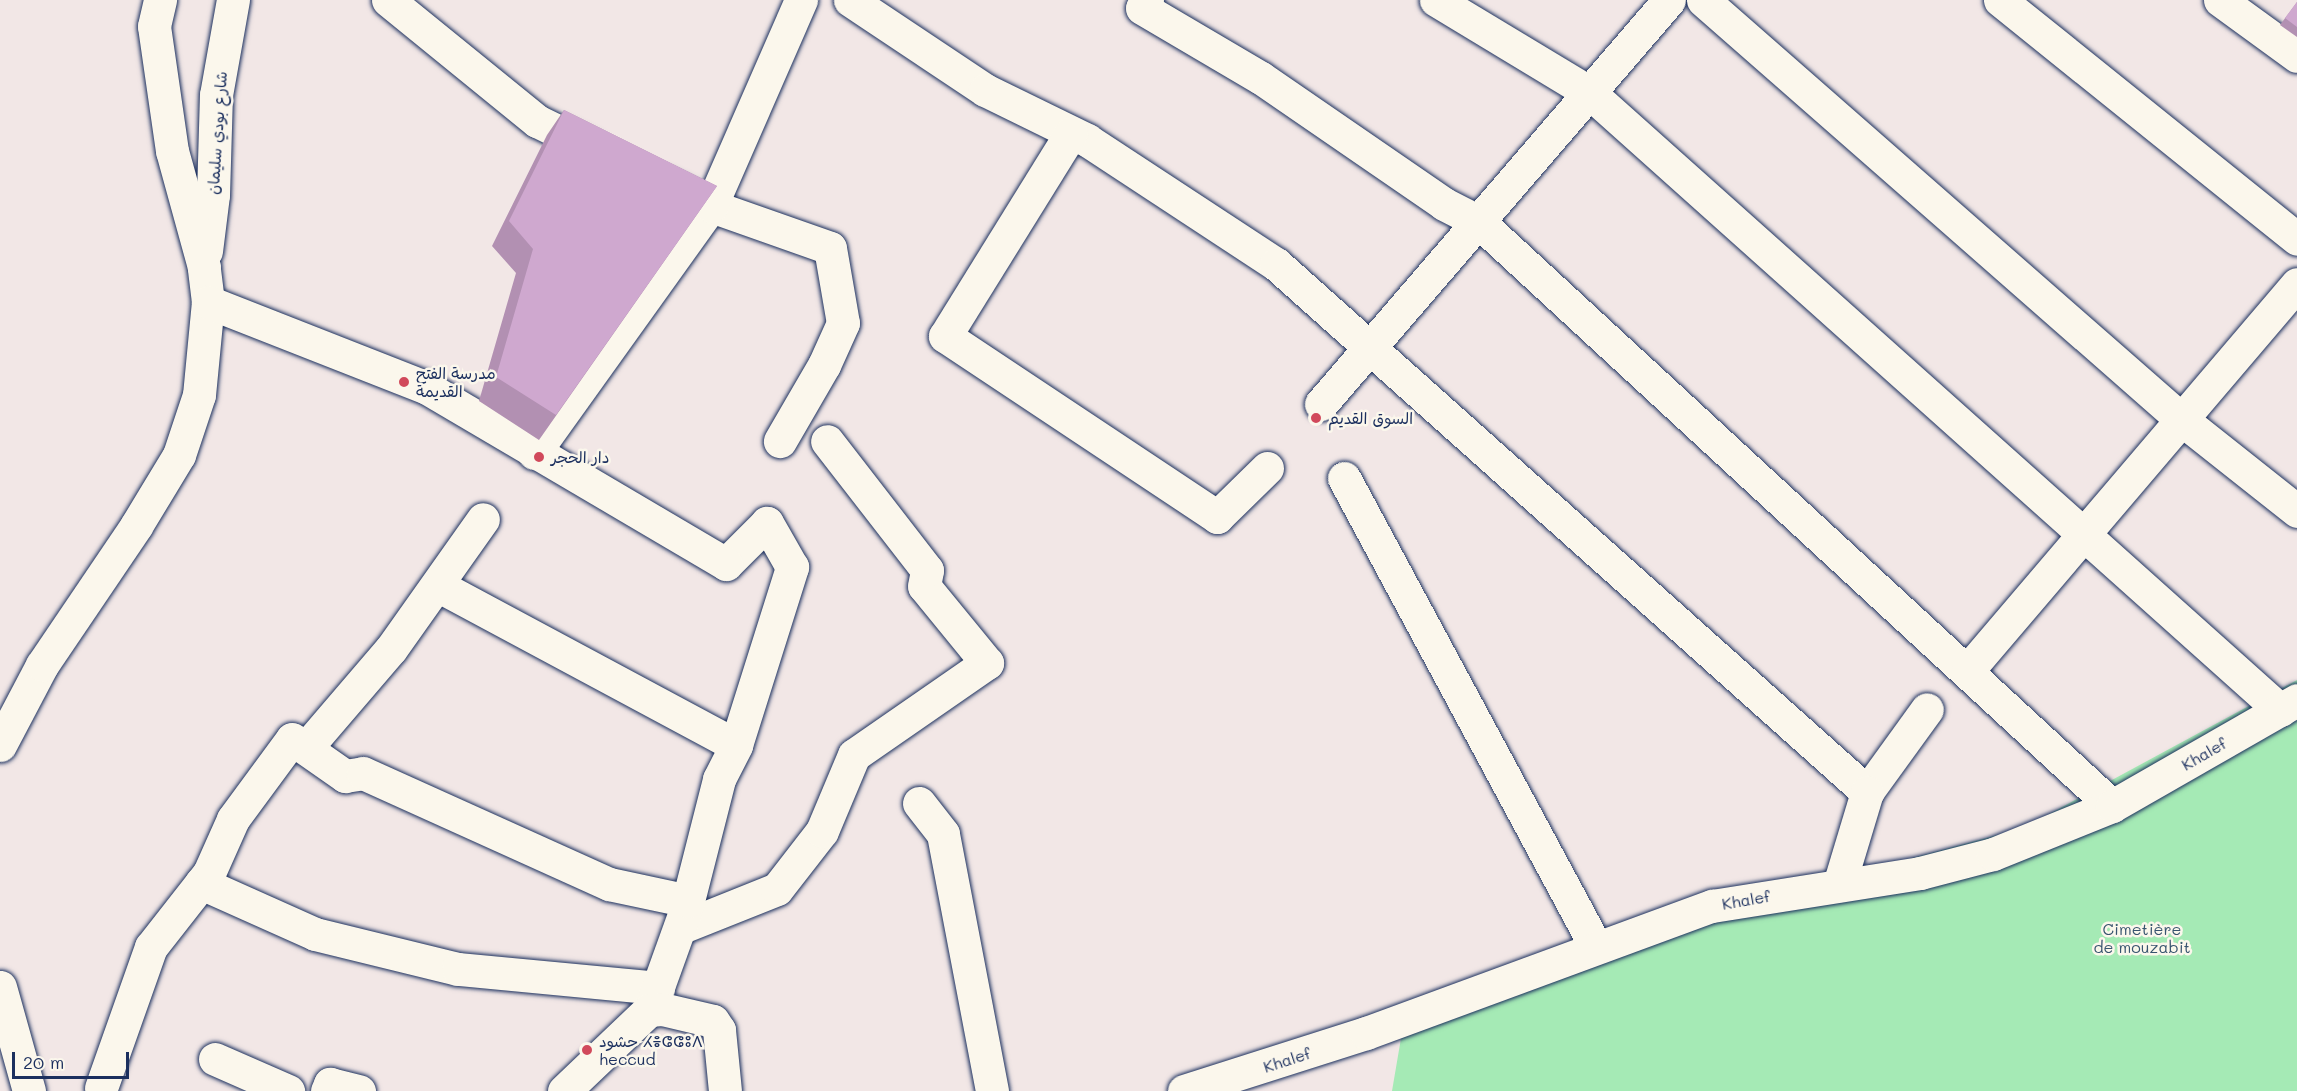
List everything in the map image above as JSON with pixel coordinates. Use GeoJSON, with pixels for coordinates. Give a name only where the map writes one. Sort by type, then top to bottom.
{"type":"FeatureCollection","features":[{"type":"Feature","properties":{"kind":"street"},"geometry":{"type":"LineString","coordinates":[[0,745],[42,665],[136,526],[179,455],[199,395],[208,302],[204,267],[172,151],[154,26],[160,0]]}},
{"type":"Feature","properties":{"kind":"street","name":"شارع بودي سليمان"},"geometry":{"type":"LineString","coordinates":[[204,267],[213,195],[216,95],[233,0]]}},
{"type":"Feature","properties":{"kind":"street"},"geometry":{"type":"LineString","coordinates":[[388,0],[537,121],[711,206],[830,248],[843,323],[824,365],[780,441]]}},
{"type":"Feature","properties":{"kind":"street"},"geometry":{"type":"LineString","coordinates":[[534,453],[711,206],[801,0]]}},
{"type":"Feature","properties":{"kind":"street"},"geometry":{"type":"LineString","coordinates":[[850,0],[985,90],[1071,133],[1276,264],[1368,350],[1867,792]]}},
{"type":"Feature","properties":{"kind":"street"},"geometry":{"type":"LineString","coordinates":[[1147,0],[1142,8],[1261,78],[1444,204],[1479,222],[1968,670],[2112,806]]}},
{"type":"Feature","properties":{"kind":"street"},"geometry":{"type":"LineString","coordinates":[[1436,0],[1590,93],[2085,532],[2288,705]]}},
{"type":"Feature","properties":{"kind":"street"},"geometry":{"type":"LineString","coordinates":[[1321,404],[1669,0]]}},
{"type":"Feature","properties":{"kind":"street"},"geometry":{"type":"LineString","coordinates":[[1703,0],[2181,418],[2297,511]]}},
{"type":"Feature","properties":{"kind":"street"},"geometry":{"type":"LineString","coordinates":[[2000,0],[2297,239]]}},
{"type":"Feature","properties":{"kind":"street"},"geometry":{"type":"LineString","coordinates":[[2220,0],[2297,56]]}},
{"type":"Feature","properties":{"kind":"street"},"geometry":{"type":"LineString","coordinates":[[1071,133],[945,336],[1217,517],[1268,468]]}},
{"type":"Feature","properties":{"kind":"street"},"geometry":{"type":"LineString","coordinates":[[1968,670],[2297,284]]}},
{"type":"Feature","properties":{"kind":"street"},"geometry":{"type":"LineString","coordinates":[[208,302],[425,387],[726,564],[767,523],[792,567],[736,745],[719,779],[685,914],[654,999],[564,1091]]}},
{"type":"Feature","properties":{"kind":"street"},"geometry":{"type":"LineString","coordinates":[[101,1088],[151,947],[201,883],[233,819],[292,739],[345,776],[363,773],[609,884],[685,914],[777,889],[822,831],[854,755],[987,663],[924,586],[927,570],[826,441]]}},
{"type":"Feature","properties":{"kind":"street"},"geometry":{"type":"LineString","coordinates":[[1344,478],[1596,946]]}},
{"type":"Feature","properties":{"kind":"street"},"geometry":{"type":"LineString","coordinates":[[306,748],[391,649],[483,519]]}},
{"type":"Feature","properties":{"kind":"street"},"geometry":{"type":"LineString","coordinates":[[436,585],[736,745]]}},
{"type":"Feature","properties":{"kind":"street","name":"Khalef"},"geometry":{"type":"LineString","coordinates":[[1185,1091],[1366,1033],[1596,946],[1712,906],[1920,873],[1993,854],[2112,806],[2288,705]]}},
{"type":"Feature","properties":{"kind":"street"},"geometry":{"type":"LineString","coordinates":[[1839,885],[1867,792],[1927,709]]}},
{"type":"Feature","properties":{"kind":"street"},"geometry":{"type":"LineString","coordinates":[[918,802],[943,834],[992,1091]]}},
{"type":"Feature","properties":{"kind":"street"},"geometry":{"type":"LineString","coordinates":[[201,883],[315,934],[458,969],[654,999],[662,1009],[713,1021],[719,1030],[725,1091]]}},
{"type":"Feature","properties":{"kind":"street"},"geometry":{"type":"LineString","coordinates":[[0,987],[29,1091]]}},
{"type":"Feature","properties":{"kind":"street"},"geometry":{"type":"LineString","coordinates":[[215,1059],[288,1091]]}},
{"type":"Feature","properties":{"kind":"street"},"geometry":{"type":"LineString","coordinates":[[327,1091],[330,1084],[358,1091]]}},
{"type":"Feature","properties":{"kind":"green space","name":"Cimetière de mouzabit"},"geometry":{"type":"Polygon","coordinates":[[[2297,680],[2297,1091],[1392,1091],[1407,1003],[1587,946],[2023,828],[2297,680]]]}},
{"type":"Feature","properties":{"kind":"building"},"geometry":{"type":"Polygon","coordinates":[[[2297,2],[2297,27],[2285,18],[2297,2]]]}},
{"type":"Feature","properties":{"kind":"building"},"geometry":{"type":"Polygon","coordinates":[[[564,110],[717,186],[556,415],[496,377],[533,249],[509,221],[564,110]]]}},
{"type":"Feature","properties":{"kind":"place","name":"مدرسة الفتح القديمة"},"geometry":{"type":"Point","coordinates":[404,382]}},
{"type":"Feature","properties":{"kind":"place","name":"السوق القديم"},"geometry":{"type":"Point","coordinates":[1316,418]}},
{"type":"Feature","properties":{"kind":"place","name":"دار الحجر"},"geometry":{"type":"Point","coordinates":[539,457]}},
{"type":"Feature","properties":{"kind":"place","name":"حشود ⵃⴻⵛⵛⵓⴷ heccud"},"geometry":{"type":"Point","coordinates":[587,1050]}}]}
